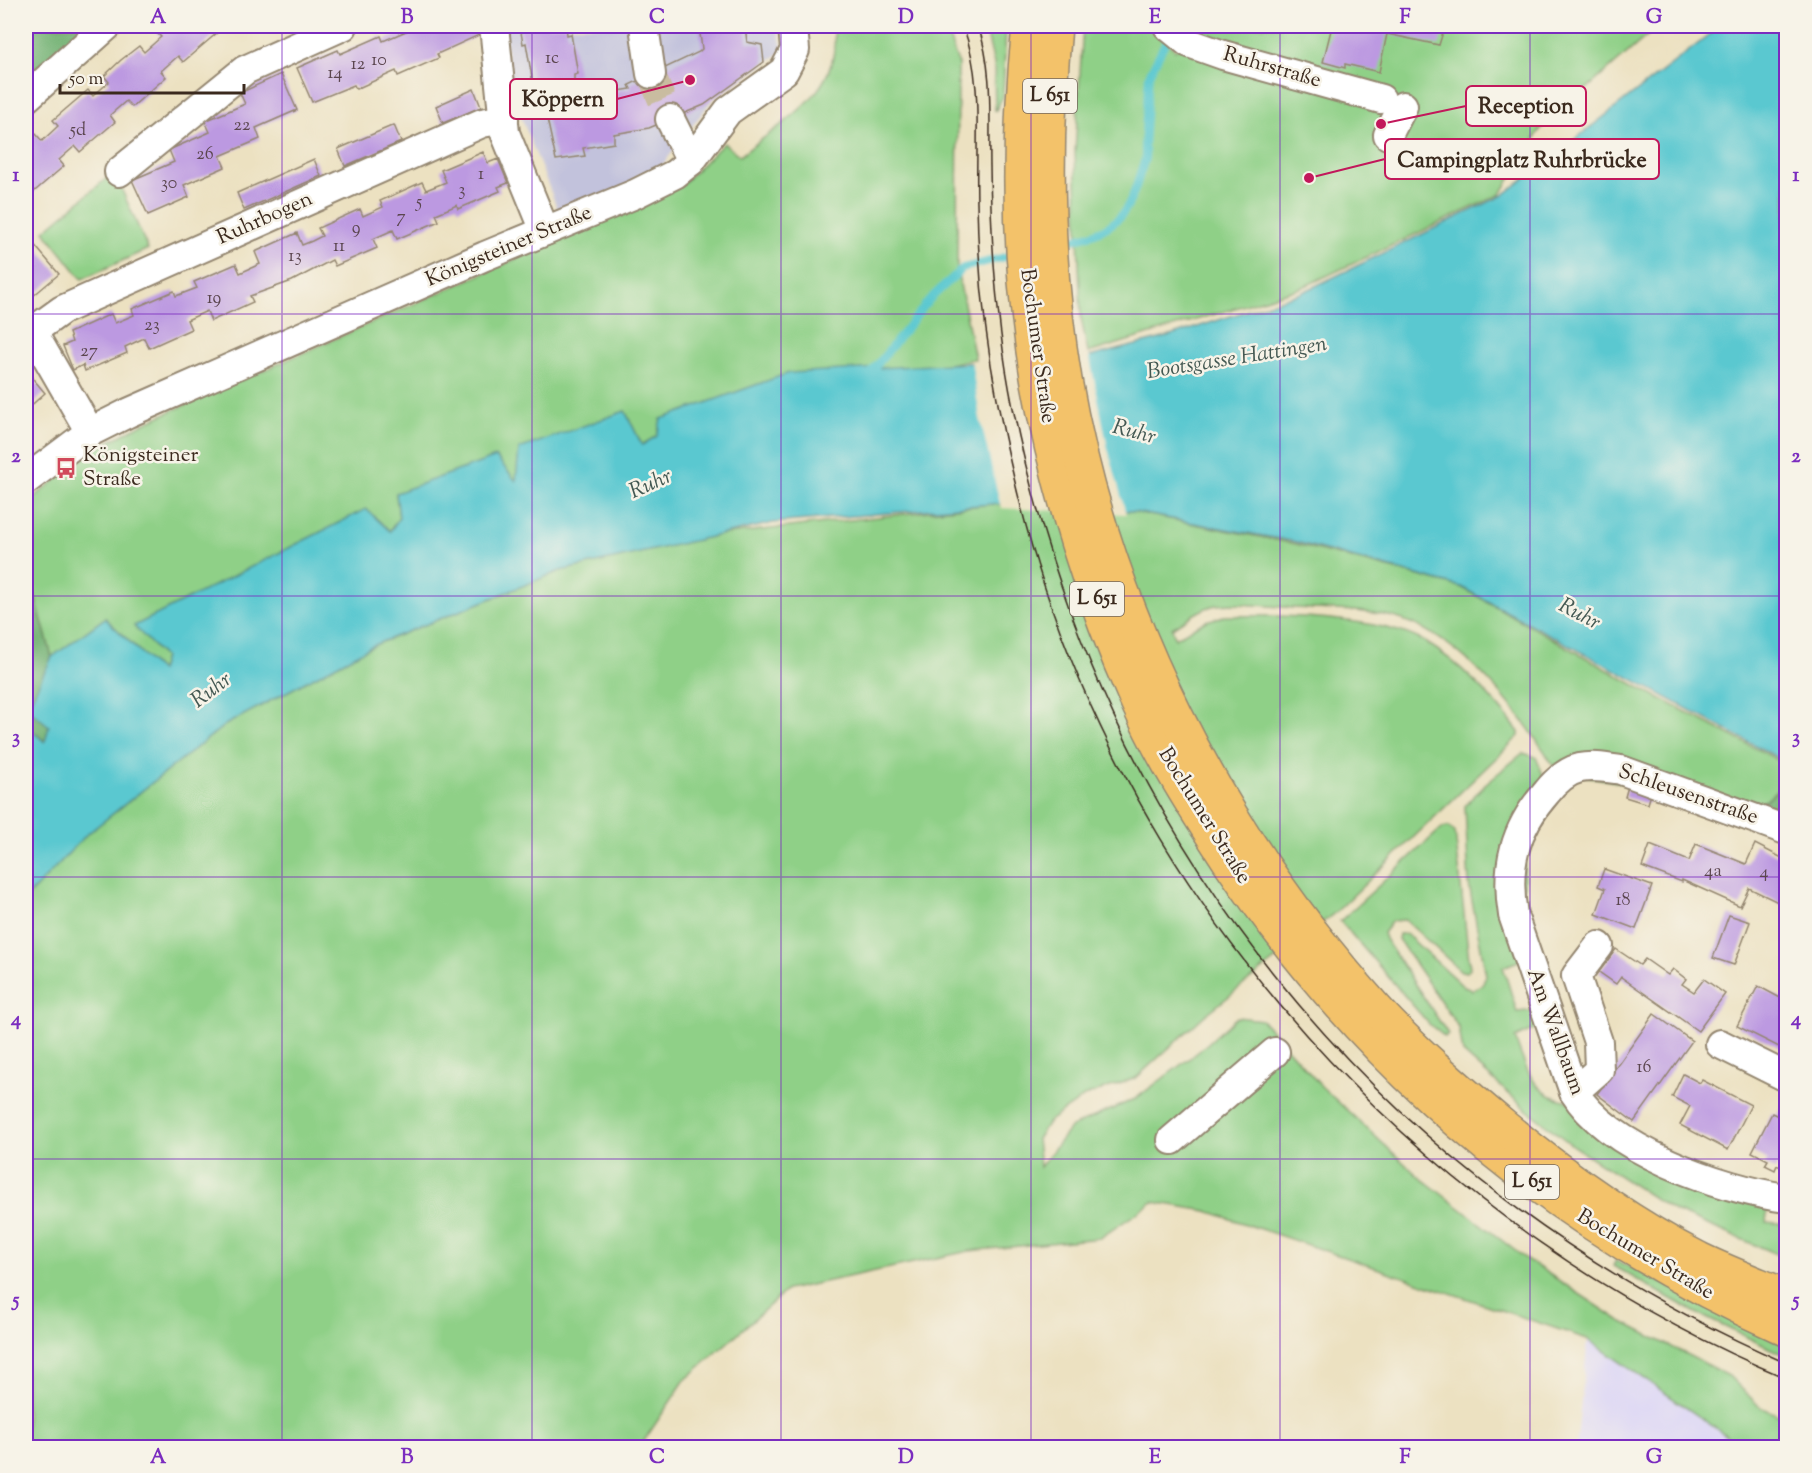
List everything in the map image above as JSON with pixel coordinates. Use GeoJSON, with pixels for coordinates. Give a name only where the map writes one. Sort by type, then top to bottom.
{"type":"FeatureCollection","features":[{"type":"Feature","properties":{"kind":"main road","name":"Bochumer Straße"},"geometry":{"type":"LineString","coordinates":[[1029,26],[1034,167],[1051,271],[1065,382],[1098,515],[1127,602],[1162,687],[1207,774],[1285,894],[1359,1027],[1435,1103],[1544,1191],[1638,1254],[1725,1302],[1786,1329]]}},
{"type":"Feature","properties":{"kind":"main road","name":"Bochumer Straße"},"geometry":{"type":"LineString","coordinates":[[1034,167],[1055,26]]}},
{"type":"Feature","properties":{"kind":"main road","name":"Bochumer Straße"},"geometry":{"type":"LineString","coordinates":[[1327,971],[1377,1010],[1436,1068],[1537,1155],[1657,1235],[1700,1259],[1786,1296]]}},
{"type":"Feature","properties":{"kind":"street"},"geometry":{"type":"LineString","coordinates":[[26,98],[107,26]]}},
{"type":"Feature","properties":{"kind":"street"},"geometry":{"type":"LineString","coordinates":[[119,172],[245,70],[343,26]]}},
{"type":"Feature","properties":{"kind":"street"},"geometry":{"type":"LineString","coordinates":[[494,26],[505,133],[545,231]]}},
{"type":"Feature","properties":{"kind":"street"},"geometry":{"type":"LineString","coordinates":[[644,26],[651,75]]}},
{"type":"Feature","properties":{"kind":"street","name":"Ruhrstraße"},"geometry":{"type":"LineString","coordinates":[[1173,30],[1189,43],[1223,55],[1392,102],[1388,135]]}},
{"type":"Feature","properties":{"kind":"street","name":"Königsteiner Straße"},"geometry":{"type":"LineString","coordinates":[[26,480],[90,432],[171,393],[655,185],[691,161],[728,111],[780,75],[791,62],[794,38]]}},
{"type":"Feature","properties":{"kind":"street","name":"Ruhrbogen"},"geometry":{"type":"LineString","coordinates":[[90,432],[28,334],[62,310],[482,123],[504,119]]}},
{"type":"Feature","properties":{"kind":"street"},"geometry":{"type":"LineString","coordinates":[[670,119],[691,161]]}},
{"type":"Feature","properties":{"kind":"street","name":"Schleusenstraße"},"geometry":{"type":"LineString","coordinates":[[1555,782],[1578,768],[1597,766],[1621,770],[1786,830]]}},
{"type":"Feature","properties":{"kind":"street","name":"Am Wallbaum"},"geometry":{"type":"LineString","coordinates":[[1555,782],[1522,826],[1512,855],[1508,887],[1513,915],[1574,1092],[1582,1105],[1605,1125],[1660,1159],[1733,1188],[1786,1198]]}},
{"type":"Feature","properties":{"kind":"street"},"geometry":{"type":"LineString","coordinates":[[1574,1092],[1599,1070],[1598,1042],[1576,976],[1599,946]]}},
{"type":"Feature","properties":{"kind":"street"},"geometry":{"type":"LineString","coordinates":[[1720,1044],[1786,1077]]}},
{"type":"Feature","properties":{"kind":"street"},"geometry":{"type":"LineString","coordinates":[[1172,1140],[1275,1052]]}},
{"type":"Feature","properties":{"kind":"shaded area"},"geometry":{"type":"Polygon","coordinates":[[[503,26],[777,26],[783,51],[712,100],[651,180],[560,215],[514,99],[503,26]]]}},
{"type":"Feature","properties":{"kind":"shaded area"},"geometry":{"type":"Polygon","coordinates":[[[1588,1339],[1743,1447],[1576,1448],[1588,1339]]]}},
{"type":"Feature","properties":{"kind":"green space"},"geometry":{"type":"Polygon","coordinates":[[[26,26],[90,26],[26,80],[26,26]]]}},
{"type":"Feature","properties":{"kind":"green space"},"geometry":{"type":"Polygon","coordinates":[[[833,26],[945,26],[958,63],[957,269],[975,359],[922,369],[657,436],[642,445],[625,411],[516,481],[396,494],[399,518],[390,531],[263,562],[135,626],[164,657],[160,671],[105,618],[52,657],[32,586],[33,498],[95,449],[144,423],[679,187],[724,143],[740,156],[791,117],[820,87],[829,69],[834,49],[833,26]]]}},
{"type":"Feature","properties":{"kind":"green space"},"geometry":{"type":"Polygon","coordinates":[[[985,26],[1006,26],[1003,96],[995,112],[994,64],[985,26]]]}},
{"type":"Feature","properties":{"kind":"green space"},"geometry":{"type":"Polygon","coordinates":[[[1083,26],[1152,26],[1175,50],[1201,26],[1658,26],[1540,130],[1501,194],[1301,288],[1088,353],[1081,318],[1075,152],[1083,26]]]}},
{"type":"Feature","properties":{"kind":"green space"},"geometry":{"type":"Polygon","coordinates":[[[114,172],[148,249],[82,279],[44,231],[114,172]]]}},
{"type":"Feature","properties":{"kind":"green space"},"geometry":{"type":"Polygon","coordinates":[[[33,498],[32,586],[52,657],[28,708],[49,726],[46,742],[26,726],[26,503],[33,498]]]}},
{"type":"Feature","properties":{"kind":"green space"},"geometry":{"type":"Polygon","coordinates":[[[992,504],[1129,511],[1296,544],[1461,587],[1640,688],[1786,764],[1786,783],[1754,809],[1556,770],[1525,724],[1486,677],[1440,639],[1415,625],[1389,616],[1354,611],[1231,604],[1212,606],[1202,610],[1172,628],[1175,638],[1206,621],[1224,616],[1328,619],[1357,622],[1407,634],[1441,652],[1466,672],[1499,707],[1519,732],[1519,736],[1337,911],[1204,1016],[1136,1078],[1087,1095],[1048,1122],[1037,1139],[1040,1167],[1071,1127],[1135,1099],[1198,1052],[1237,1017],[1262,1020],[1322,1087],[1417,1175],[1526,1259],[1619,1320],[1729,1376],[1759,1406],[1786,1419],[1786,1447],[1743,1447],[1587,1339],[1207,1211],[1153,1202],[1100,1238],[969,1251],[787,1290],[684,1381],[640,1447],[26,1447],[26,898],[86,835],[225,725],[374,645],[560,571],[718,535],[992,504]]]}},
{"type":"Feature","properties":{"kind":"green space"},"geometry":{"type":"Polygon","coordinates":[[[1523,753],[1536,757],[1545,780],[1527,802],[1521,960],[1503,967],[1517,1012],[1538,1010],[1542,1025],[1515,1038],[1527,1069],[1538,1086],[1546,1093],[1566,1100],[1768,1204],[1766,1222],[1786,1224],[1786,1258],[1672,1210],[1573,1146],[1527,1110],[1463,1053],[1459,1028],[1398,939],[1399,934],[1406,934],[1464,987],[1472,990],[1482,985],[1486,975],[1469,885],[1465,806],[1485,784],[1523,753]]]}},
{"type":"Feature","properties":{"kind":"green space"},"geometry":{"type":"Polygon","coordinates":[[[1786,784],[1786,824],[1754,809],[1786,784]]]}},
{"type":"Feature","properties":{"kind":"green space"},"geometry":{"type":"Polygon","coordinates":[[[1448,827],[1455,832],[1470,969],[1467,972],[1461,971],[1405,920],[1392,921],[1383,933],[1448,1034],[1445,1037],[1429,1024],[1340,921],[1442,828],[1448,827]]]}},
{"type":"Feature","properties":{"kind":"green space"},"geometry":{"type":"Polygon","coordinates":[[[1616,1260],[1786,1345],[1786,1356],[1696,1313],[1613,1266],[1616,1260]]]}},
{"type":"Feature","properties":{"kind":"water"},"geometry":{"type":"Polygon","coordinates":[[[1721,26],[1786,26],[1786,762],[1461,587],[1296,542],[1129,511],[992,504],[773,523],[560,571],[374,645],[225,725],[86,835],[26,898],[26,726],[45,742],[49,726],[27,708],[52,657],[105,618],[160,671],[164,657],[134,626],[366,509],[390,531],[399,518],[396,493],[496,457],[516,481],[519,449],[625,411],[642,445],[657,436],[661,419],[789,373],[1093,356],[1167,337],[1301,293],[1503,195],[1721,26]]]}},
{"type":"Feature","properties":{"kind":"pier"},"geometry":{"type":"Polygon","coordinates":[[[1089,354],[1108,449],[1126,514],[1001,508],[980,418],[971,360],[1089,354]]]}},
{"type":"Feature","properties":{"kind":"building"},"geometry":{"type":"Polygon","coordinates":[[[161,26],[211,26],[217,33],[183,62],[178,56],[161,71],[166,77],[132,107],[126,101],[110,115],[115,122],[80,152],[75,146],[59,160],[64,166],[29,196],[26,192],[26,143],[36,134],[42,141],[58,126],[53,120],[88,90],[93,96],[109,82],[104,76],[121,60],[139,46],[144,52],[161,37],[155,31],[161,26]]]}},
{"type":"Feature","properties":{"kind":"building"},"geometry":{"type":"Polygon","coordinates":[[[418,26],[474,26],[479,35],[437,54],[439,58],[398,76],[396,71],[356,89],[354,85],[312,102],[297,68],[338,50],[340,54],[381,36],[383,41],[418,26]]]}},
{"type":"Feature","properties":{"kind":"building"},"geometry":{"type":"Polygon","coordinates":[[[520,26],[566,26],[567,35],[571,34],[578,74],[574,75],[574,98],[631,89],[629,85],[699,52],[702,49],[699,26],[745,26],[747,42],[762,45],[764,62],[704,105],[649,128],[614,134],[614,143],[583,148],[585,156],[556,160],[544,105],[537,107],[526,43],[523,44],[520,26]]]}},
{"type":"Feature","properties":{"kind":"building"},"geometry":{"type":"Polygon","coordinates":[[[1332,26],[1456,26],[1443,32],[1439,45],[1387,34],[1379,72],[1345,64],[1345,68],[1323,62],[1332,26]]]}},
{"type":"Feature","properties":{"kind":"building"},"geometry":{"type":"Polygon","coordinates":[[[281,74],[297,110],[256,128],[260,139],[220,156],[225,167],[184,185],[189,197],[148,215],[132,180],[174,162],[169,150],[210,132],[205,121],[245,104],[240,93],[281,74]]]}},
{"type":"Feature","properties":{"kind":"building"},"geometry":{"type":"Polygon","coordinates":[[[474,89],[481,107],[443,123],[436,106],[474,89]]]}},
{"type":"Feature","properties":{"kind":"building"},"geometry":{"type":"Polygon","coordinates":[[[394,125],[401,142],[345,166],[338,149],[394,125]]]}},
{"type":"Feature","properties":{"kind":"building"},"geometry":{"type":"Polygon","coordinates":[[[483,152],[488,163],[498,159],[508,183],[498,187],[500,191],[458,209],[457,205],[436,214],[439,221],[397,239],[393,230],[373,239],[377,248],[335,266],[332,260],[292,281],[250,296],[253,302],[211,321],[207,311],[187,320],[191,329],[149,348],[144,338],[125,347],[127,353],[85,371],[83,365],[73,370],[63,346],[72,342],[69,333],[111,314],[115,323],[134,315],[132,309],[174,291],[176,296],[197,288],[194,282],[236,264],[240,273],[260,264],[255,252],[297,233],[302,245],[312,241],[322,236],[318,228],[360,209],[363,216],[383,207],[380,201],[422,182],[426,190],[446,182],[441,170],[483,152]]]}},
{"type":"Feature","properties":{"kind":"building"},"geometry":{"type":"Polygon","coordinates":[[[314,159],[321,176],[244,210],[237,193],[314,159]]]}},
{"type":"Feature","properties":{"kind":"building"},"geometry":{"type":"Polygon","coordinates":[[[26,235],[59,274],[26,302],[26,235]]]}},
{"type":"Feature","properties":{"kind":"building"},"geometry":{"type":"Polygon","coordinates":[[[29,374],[45,393],[26,410],[26,377],[29,374]]]}},
{"type":"Feature","properties":{"kind":"building"},"geometry":{"type":"Polygon","coordinates":[[[1630,779],[1653,787],[1648,804],[1625,797],[1630,779]]]}},
{"type":"Feature","properties":{"kind":"building"},"geometry":{"type":"Polygon","coordinates":[[[1696,844],[1746,864],[1755,844],[1786,860],[1784,905],[1749,888],[1740,906],[1682,880],[1682,882],[1642,867],[1650,845],[1689,861],[1696,844]]]}},
{"type":"Feature","properties":{"kind":"building"},"geometry":{"type":"Polygon","coordinates":[[[1604,869],[1652,886],[1636,929],[1596,914],[1605,889],[1598,886],[1604,869]]]}},
{"type":"Feature","properties":{"kind":"building"},"geometry":{"type":"Polygon","coordinates":[[[1729,915],[1750,922],[1734,965],[1713,958],[1729,915]]]}},
{"type":"Feature","properties":{"kind":"building"},"geometry":{"type":"Polygon","coordinates":[[[1616,949],[1640,965],[1645,959],[1668,975],[1673,969],[1686,979],[1682,984],[1694,992],[1704,979],[1725,994],[1698,1031],[1621,977],[1616,984],[1599,972],[1616,949]]]}},
{"type":"Feature","properties":{"kind":"building"},"geometry":{"type":"Polygon","coordinates":[[[1758,986],[1786,1001],[1786,1037],[1781,1048],[1737,1026],[1758,986]]]}},
{"type":"Feature","properties":{"kind":"building"},"geometry":{"type":"Polygon","coordinates":[[[1654,1014],[1692,1041],[1634,1122],[1597,1094],[1654,1014]]]}},
{"type":"Feature","properties":{"kind":"building"},"geometry":{"type":"Polygon","coordinates":[[[1683,1074],[1700,1083],[1702,1080],[1751,1105],[1728,1150],[1680,1125],[1690,1106],[1672,1097],[1683,1074]]]}},
{"type":"Feature","properties":{"kind":"building"},"geometry":{"type":"Polygon","coordinates":[[[1786,1099],[1786,1170],[1777,1165],[1775,1170],[1765,1165],[1768,1160],[1752,1152],[1772,1113],[1778,1116],[1786,1099]]]}},
{"type":"Feature","properties":{"kind":"waterway"},"geometry":{"type":"LineString","coordinates":[[1057,244],[1100,231],[1111,225],[1127,207],[1145,158],[1149,75],[1169,35]]}},
{"type":"Feature","properties":{"kind":"waterway"},"geometry":{"type":"LineString","coordinates":[[869,375],[930,299],[963,268],[1016,254]]}},
{"type":"Feature","properties":{"kind":"tunnel"},"geometry":{"type":"LineString","coordinates":[[651,74],[670,119]]}},
{"type":"Feature","properties":{"kind":"tram line"},"geometry":{"type":"LineString","coordinates":[[963,26],[970,47],[976,91],[978,227],[986,329],[1007,450],[1044,585],[1095,715],[1161,839],[1239,954],[1330,1061],[1431,1158],[1542,1244],[1660,1317],[1786,1378]]}},
{"type":"Feature","properties":{"kind":"tram line"},"geometry":{"type":"LineString","coordinates":[[978,26],[989,78],[993,257],[1003,348],[1013,408],[1055,567],[1114,716],[1189,855],[1280,982],[1386,1098],[1506,1200],[1640,1289],[1786,1363]]}},
{"type":"Feature","properties":{"kind":"place","name":"Köppern"},"geometry":{"type":"Point","coordinates":[690,80]}},
{"type":"Feature","properties":{"kind":"place","name":"Reception"},"geometry":{"type":"Point","coordinates":[1381,124]}},
{"type":"Feature","properties":{"kind":"place","name":"Campingplatz Ruhrbrücke"},"geometry":{"type":"Point","coordinates":[1309,178]}},
{"type":"Feature","properties":{"kind":"place","name":"Königsteiner Straße"},"geometry":{"type":"Point","coordinates":[66,468]}},
{"type":"Feature","properties":{"kind":"water label","name":"Bootsgasse Hattingen"},"geometry":{"type":"Point","coordinates":[1237,359]}},
{"type":"Feature","properties":{"kind":"water label","name":"Ruhr"},"geometry":{"type":"Point","coordinates":[1134,433]}},
{"type":"Feature","properties":{"kind":"water label","name":"Ruhr"},"geometry":{"type":"Point","coordinates":[651,485]}},
{"type":"Feature","properties":{"kind":"water label","name":"Ruhr"},"geometry":{"type":"Point","coordinates":[1579,615]}},
{"type":"Feature","properties":{"kind":"water label","name":"Ruhr"},"geometry":{"type":"Point","coordinates":[212,691]}}]}
